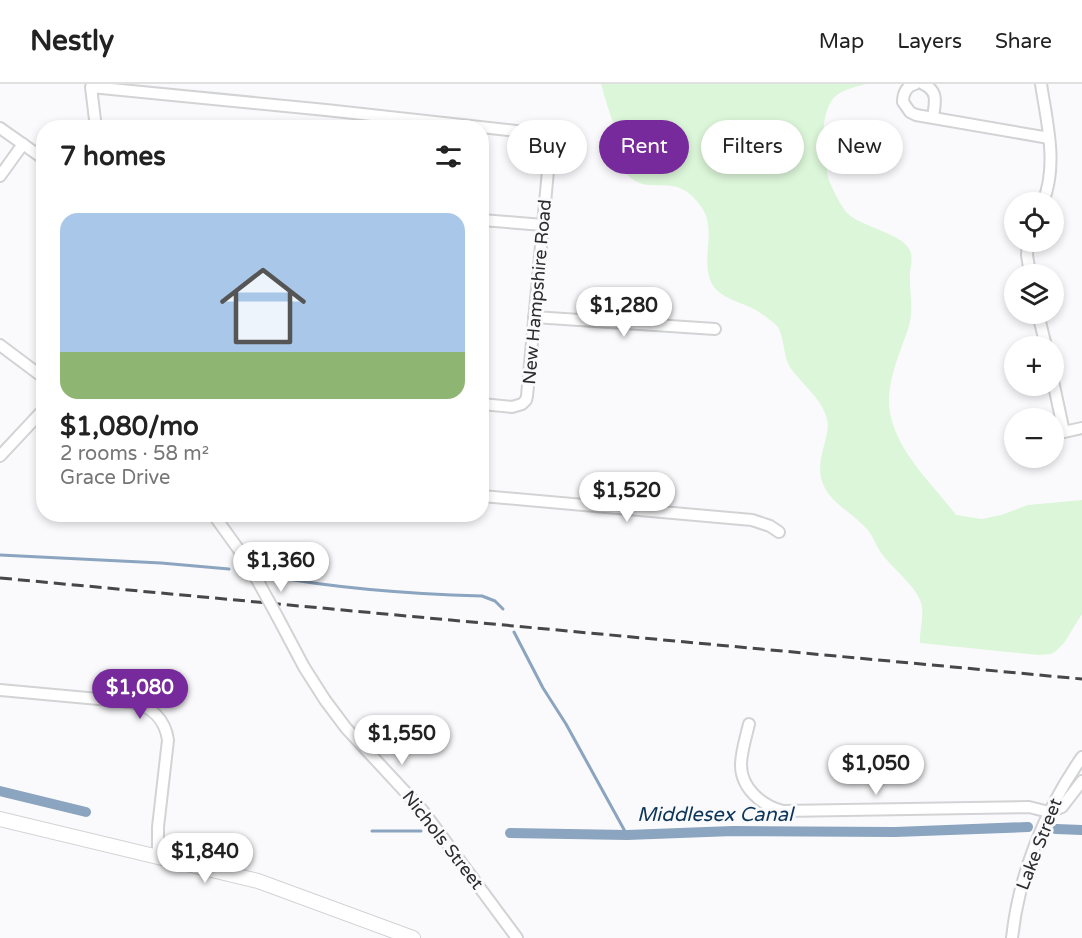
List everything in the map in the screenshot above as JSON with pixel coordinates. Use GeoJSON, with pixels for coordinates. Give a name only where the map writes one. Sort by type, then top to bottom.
{"type":"FeatureCollection","features":[{"type":"Feature","properties":{"kind":"main road"},"geometry":{"type":"LineString","coordinates":[[0,819],[258,881],[413,938]]}},
{"type":"Feature","properties":{"kind":"street"},"geometry":{"type":"LineString","coordinates":[[915,84],[908,88],[903,97],[904,107],[916,115],[1049,138]]}},
{"type":"Feature","properties":{"kind":"street"},"geometry":{"type":"LineString","coordinates":[[923,84],[935,95],[933,117]]}},
{"type":"Feature","properties":{"kind":"street"},"geometry":{"type":"LineString","coordinates":[[1041,84],[1049,138],[1050,177],[1046,192]]}},
{"type":"Feature","properties":{"kind":"street","name":"New Hampshire Road"},"geometry":{"type":"LineString","coordinates":[[95,120],[91,87],[412,120]]}},
{"type":"Feature","properties":{"kind":"street"},"geometry":{"type":"LineString","coordinates":[[0,128],[36,153]]}},
{"type":"Feature","properties":{"kind":"street","name":"New Hampshire Road"},"geometry":{"type":"LineString","coordinates":[[489,128],[539,133],[547,137],[549,149],[526,400],[512,407],[489,405]]}},
{"type":"Feature","properties":{"kind":"street"},"geometry":{"type":"LineString","coordinates":[[0,176],[23,144]]}},
{"type":"Feature","properties":{"kind":"street"},"geometry":{"type":"LineString","coordinates":[[489,221],[543,225]]}},
{"type":"Feature","properties":{"kind":"street"},"geometry":{"type":"LineString","coordinates":[[534,317],[715,329]]}},
{"type":"Feature","properties":{"kind":"street"},"geometry":{"type":"LineString","coordinates":[[0,345],[36,372]]}},
{"type":"Feature","properties":{"kind":"street"},"geometry":{"type":"LineString","coordinates":[[1056,396],[1064,432],[1082,428]]}},
{"type":"Feature","properties":{"kind":"street"},"geometry":{"type":"LineString","coordinates":[[0,456],[36,418]]}},
{"type":"Feature","properties":{"kind":"street"},"geometry":{"type":"LineString","coordinates":[[489,497],[752,520],[770,526],[779,532]]}},
{"type":"Feature","properties":{"kind":"street","name":"Nichols Street"},"geometry":{"type":"LineString","coordinates":[[219,522],[260,585],[304,667],[325,700],[351,733],[423,811],[514,935]]}},
{"type":"Feature","properties":{"kind":"street"},"geometry":{"type":"LineString","coordinates":[[0,690],[131,702],[145,706],[156,714],[164,726],[168,740],[158,825],[158,857]]}},
{"type":"Feature","properties":{"kind":"street"},"geometry":{"type":"LineString","coordinates":[[749,724],[742,758],[743,775],[756,797],[778,810],[795,812],[1029,807],[1049,812],[1062,807],[1082,781]]}},
{"type":"Feature","properties":{"kind":"street","name":"Lake Street"},"geometry":{"type":"LineString","coordinates":[[1012,938],[1028,866],[1049,812],[1063,785],[1082,757]]}},
{"type":"Feature","properties":{"kind":"green space"},"geometry":{"type":"Polygon","coordinates":[[[601,84],[866,84],[837,95],[829,105],[825,120],[816,120],[816,174],[828,174],[835,194],[847,213],[901,241],[911,253],[911,316],[889,391],[890,413],[894,428],[917,468],[956,515],[982,519],[1028,505],[1082,500],[1082,614],[1064,643],[1056,651],[1039,655],[920,643],[922,613],[919,597],[882,554],[868,530],[826,490],[820,471],[827,435],[827,419],[821,404],[790,367],[779,328],[757,311],[727,297],[714,287],[708,268],[706,217],[693,197],[675,187],[640,183],[627,174],[689,174],[689,120],[612,120],[601,84]]]}},
{"type":"Feature","properties":{"kind":"waterway"},"geometry":{"type":"LineString","coordinates":[[0,555],[161,563],[229,569]]}},
{"type":"Feature","properties":{"kind":"waterway"},"geometry":{"type":"LineString","coordinates":[[270,576],[376,590],[482,596],[495,601],[503,609]]}},
{"type":"Feature","properties":{"kind":"waterway"},"geometry":{"type":"LineString","coordinates":[[514,632],[543,688],[566,724],[627,835]]}},
{"type":"Feature","properties":{"kind":"waterway","name":"Middlesex Canal"},"geometry":{"type":"LineString","coordinates":[[0,791],[86,812]]}},
{"type":"Feature","properties":{"kind":"waterway","name":"Middlesex Canal"},"geometry":{"type":"LineString","coordinates":[[510,833],[627,835],[733,831],[895,832],[1028,827]]}},
{"type":"Feature","properties":{"kind":"waterway","name":"Middlesex Canal"},"geometry":{"type":"LineString","coordinates":[[1056,829],[1082,830]]}},
{"type":"Feature","properties":{"kind":"waterway","name":"Middlesex Canal"},"geometry":{"type":"LineString","coordinates":[[372,831],[421,831]]}},
{"type":"Feature","properties":{"kind":"railway"},"geometry":{"type":"LineString","coordinates":[[0,578],[1082,679]]}}]}
